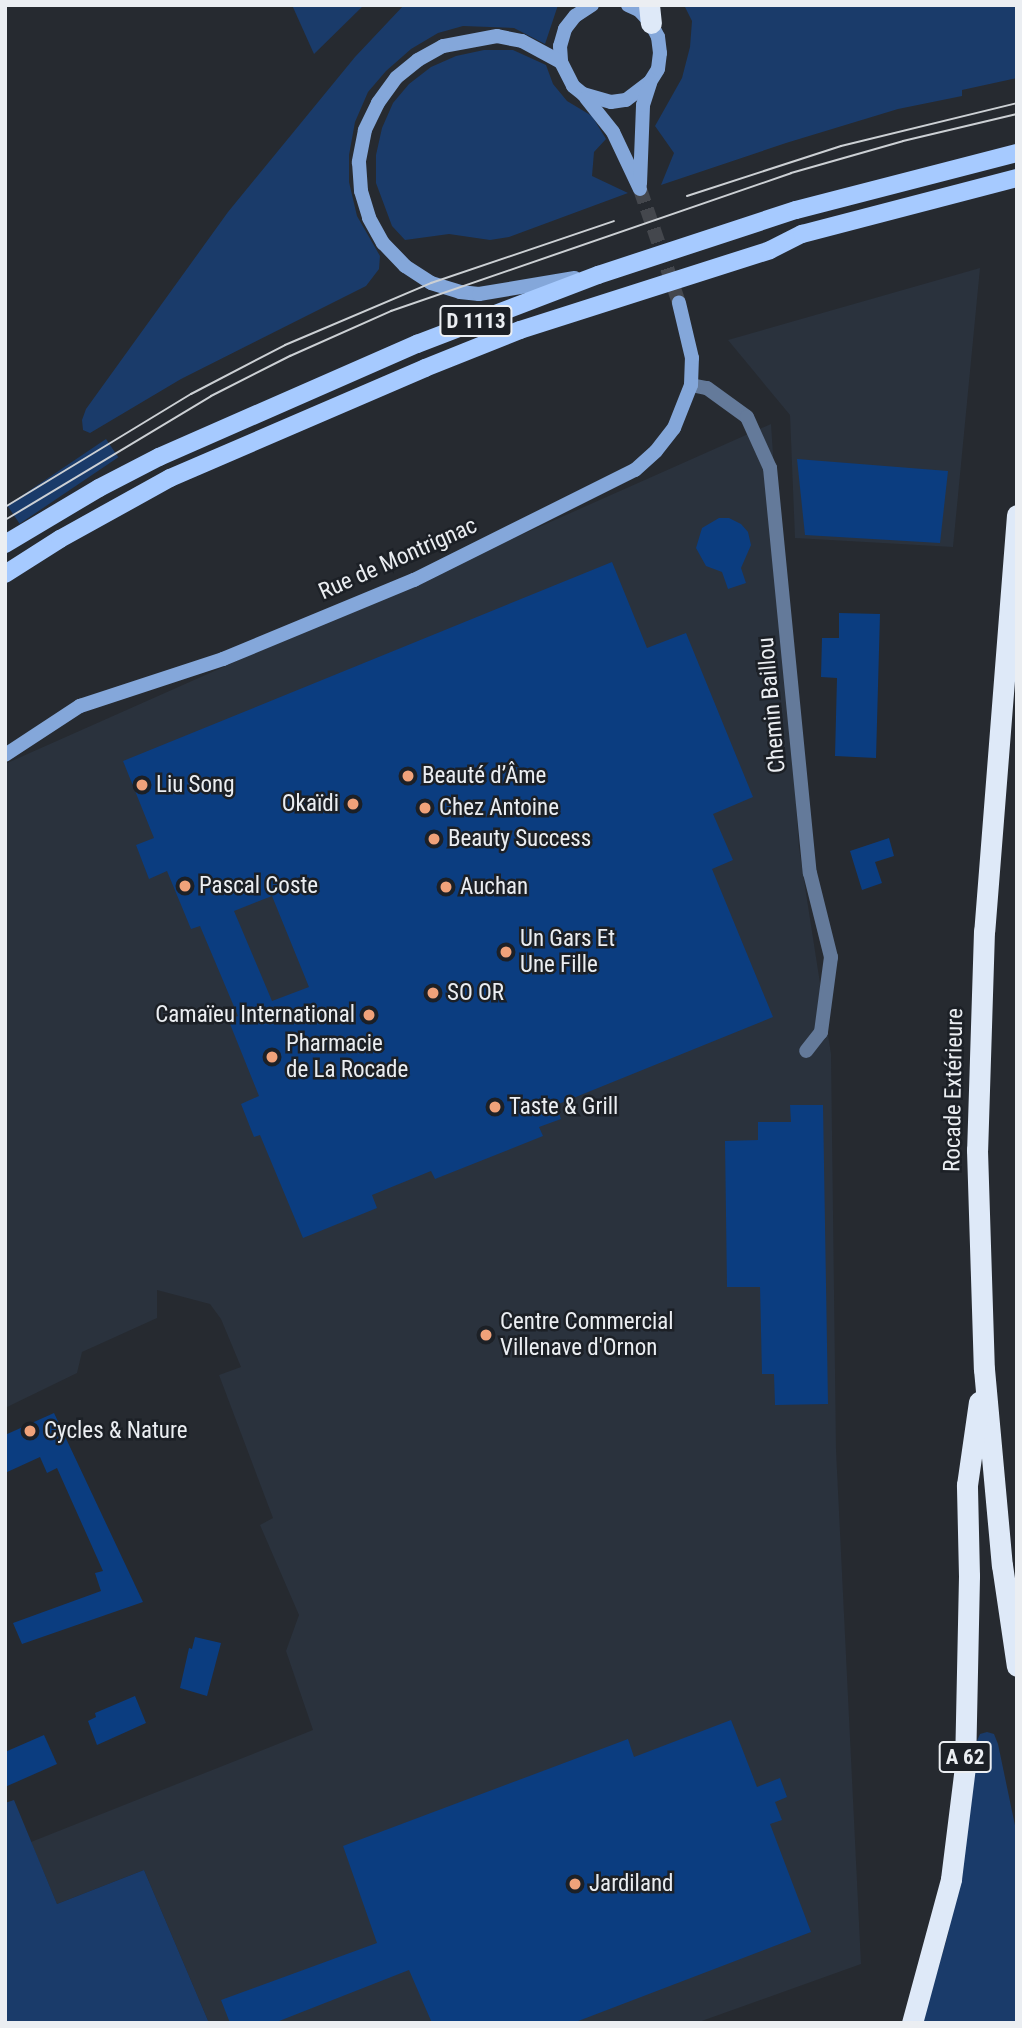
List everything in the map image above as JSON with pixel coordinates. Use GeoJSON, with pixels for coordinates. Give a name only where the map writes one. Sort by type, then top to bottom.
{"type":"FeatureCollection","features":[{"type":"Feature","properties":{"kind":"highway","name":"Rocade Extérieure"},"geometry":{"type":"LineString","coordinates":[[1017,515],[1003,660],[983,944],[977,1150],[984,1369],[1002,1566],[1017,1666]]}},
{"type":"Feature","properties":{"kind":"highway","name":"A 62"},"geometry":{"type":"LineString","coordinates":[[912,2023],[951,1879],[965,1766],[969,1576],[967,1485],[984,1369]]}},
{"type":"Feature","properties":{"kind":"main road"},"geometry":{"type":"LineString","coordinates":[[566,5],[565,29],[560,46],[561,62],[573,86],[583,94],[613,132],[640,189],[643,105],[657,69],[660,53],[650,14],[628,5]]}},
{"type":"Feature","properties":{"kind":"main road"},"geometry":{"type":"LineString","coordinates":[[565,29],[575,16],[592,5]]}},
{"type":"Feature","properties":{"kind":"main road"},"geometry":{"type":"LineString","coordinates":[[561,62],[522,41],[497,36],[443,47],[418,60],[396,78],[378,103],[365,130],[359,162],[361,191],[369,218],[383,243],[405,266],[438,287],[479,294],[598,275]]}},
{"type":"Feature","properties":{"kind":"main road"},"geometry":{"type":"LineString","coordinates":[[583,94],[596,100],[626,100],[650,82]]}},
{"type":"Feature","properties":{"kind":"main road","name":"D 1113"},"geometry":{"type":"LineString","coordinates":[[5,544],[99,488],[243,418],[417,344],[598,275],[796,211],[1017,153]]}},
{"type":"Feature","properties":{"kind":"main road","name":"D 1113"},"geometry":{"type":"LineString","coordinates":[[5,575],[60,539],[170,478],[520,330],[770,250],[803,234],[972,187],[1017,178]]}},
{"type":"Feature","properties":{"kind":"main road","name":"Rue de Montrignac"},"geometry":{"type":"LineString","coordinates":[[5,755],[80,706],[223,659],[389,590],[615,482],[656,451],[674,428],[691,385],[692,358],[679,303]]}},
{"type":"Feature","properties":{"kind":"street","name":"Chemin Baillou"},"geometry":{"type":"LineString","coordinates":[[691,385],[707,388],[747,417],[770,468],[810,873],[831,957],[821,1032],[806,1051]]}},
{"type":"Feature","properties":{"kind":"shaded area"},"geometry":{"type":"Polygon","coordinates":[[[292,5],[364,5],[314,54],[292,5]]]}},
{"type":"Feature","properties":{"kind":"shaded area"},"geometry":{"type":"Polygon","coordinates":[[[404,5],[558,5],[545,44],[514,28],[463,26],[438,33],[411,49],[386,71],[368,92],[355,122],[349,155],[349,182],[357,216],[380,256],[379,269],[366,286],[181,379],[90,433],[83,430],[82,420],[86,409],[228,212],[355,57],[404,5]]]}},
{"type":"Feature","properties":{"kind":"shaded area"},"geometry":{"type":"Polygon","coordinates":[[[684,5],[1017,5],[1017,78],[962,90],[962,96],[898,109],[661,185],[674,153],[655,126],[682,78],[690,47],[692,21],[684,5]]]}},
{"type":"Feature","properties":{"kind":"shaded area"},"geometry":{"type":"Polygon","coordinates":[[[484,50],[513,50],[546,65],[553,84],[567,101],[592,116],[606,139],[594,152],[592,176],[628,193],[509,237],[490,240],[449,234],[405,240],[392,226],[376,183],[376,155],[382,128],[393,103],[409,84],[431,67],[456,56],[484,50]]]}},
{"type":"Feature","properties":{"kind":"shaded area"},"geometry":{"type":"Polygon","coordinates":[[[980,268],[953,547],[795,538],[790,415],[728,340],[980,268]]]}},
{"type":"Feature","properties":{"kind":"shaded area"},"geometry":{"type":"Polygon","coordinates":[[[771,424],[799,848],[831,1054],[836,1450],[861,1964],[696,2023],[209,2023],[144,1870],[57,1904],[31,1842],[313,1730],[286,1651],[299,1615],[260,1525],[273,1518],[219,1375],[241,1367],[221,1319],[210,1304],[157,1290],[157,1318],[82,1352],[77,1373],[5,1408],[5,764],[771,424]]]}},
{"type":"Feature","properties":{"kind":"shaded area"},"geometry":{"type":"Polygon","coordinates":[[[106,439],[118,457],[20,524],[7,506],[106,439]]]}},
{"type":"Feature","properties":{"kind":"shaded area"},"geometry":{"type":"Polygon","coordinates":[[[980,1734],[994,1734],[998,1744],[1017,1835],[1017,2023],[922,2023],[948,1934],[969,1815],[976,1743],[980,1734]]]}},
{"type":"Feature","properties":{"kind":"shaded area"},"geometry":{"type":"Polygon","coordinates":[[[14,1800],[57,1904],[144,1870],[209,2023],[5,2023],[5,1803],[14,1800]]]}},
{"type":"Feature","properties":{"kind":"building"},"geometry":{"type":"Polygon","coordinates":[[[797,459],[948,471],[940,543],[805,535],[797,459]]]}},
{"type":"Feature","properties":{"kind":"building"},"geometry":{"type":"Polygon","coordinates":[[[719,518],[729,518],[741,524],[748,532],[751,545],[741,568],[746,583],[728,589],[722,572],[706,566],[696,548],[702,528],[719,518]]]}},
{"type":"Feature","properties":{"kind":"building","name":"Auchan"},"geometry":{"type":"Polygon","coordinates":[[[612,562],[647,648],[686,633],[753,797],[713,814],[733,860],[712,869],[773,1017],[556,1105],[561,1119],[539,1127],[543,1136],[435,1179],[431,1171],[372,1195],[377,1208],[303,1238],[260,1135],[254,1137],[241,1104],[259,1096],[228,1019],[238,1016],[200,926],[191,929],[167,871],[149,879],[136,845],[154,838],[123,761],[612,562]],[[272,896],[234,911],[272,1001],[309,987],[272,896]]]}},
{"type":"Feature","properties":{"kind":"building"},"geometry":{"type":"Polygon","coordinates":[[[839,613],[880,614],[876,758],[835,756],[837,678],[821,677],[822,638],[839,638],[839,613]]]}},
{"type":"Feature","properties":{"kind":"building"},"geometry":{"type":"Polygon","coordinates":[[[889,838],[894,856],[875,862],[882,883],[862,890],[850,851],[889,838]]]}},
{"type":"Feature","properties":{"kind":"building"},"geometry":{"type":"Polygon","coordinates":[[[790,1105],[823,1105],[828,1404],[775,1405],[774,1374],[762,1374],[760,1287],[727,1287],[725,1141],[758,1140],[758,1122],[791,1122],[790,1105]]]}},
{"type":"Feature","properties":{"kind":"building"},"geometry":{"type":"Polygon","coordinates":[[[54,1413],[143,1602],[22,1644],[13,1623],[101,1591],[95,1573],[103,1571],[57,1468],[47,1473],[40,1457],[5,1473],[5,1435],[54,1413]]]}},
{"type":"Feature","properties":{"kind":"building"},"geometry":{"type":"Polygon","coordinates":[[[195,1637],[221,1643],[207,1696],[180,1688],[189,1648],[192,1649],[195,1637]]]}},
{"type":"Feature","properties":{"kind":"building"},"geometry":{"type":"Polygon","coordinates":[[[135,1696],[146,1723],[97,1745],[88,1721],[96,1717],[95,1713],[135,1696]]]}},
{"type":"Feature","properties":{"kind":"building","name":"Jardiland"},"geometry":{"type":"Polygon","coordinates":[[[731,1720],[757,1787],[780,1778],[787,1797],[775,1802],[782,1820],[770,1824],[811,1932],[573,2023],[432,2023],[409,1970],[274,2023],[230,2023],[221,2000],[377,1943],[343,1846],[628,1739],[634,1757],[731,1720]]]}},
{"type":"Feature","properties":{"kind":"building"},"geometry":{"type":"Polygon","coordinates":[[[44,1735],[57,1764],[5,1787],[5,1752],[44,1735]]]}},
{"type":"Feature","properties":{"kind":"tunnel"},"geometry":{"type":"LineString","coordinates":[[640,189],[679,303]]}},
{"type":"Feature","properties":{"kind":"tram line"},"geometry":{"type":"LineString","coordinates":[[687,196],[841,146],[1017,103]]}},
{"type":"Feature","properties":{"kind":"tram line"},"geometry":{"type":"LineString","coordinates":[[5,520],[211,396],[290,356],[391,311],[791,173],[903,141],[1017,114]]}},
{"type":"Feature","properties":{"kind":"tram line"},"geometry":{"type":"LineString","coordinates":[[5,507],[191,394],[285,345],[431,283],[614,221]]}},
{"type":"Feature","properties":{"kind":"place","name":"Beauté d’Âme"},"geometry":{"type":"Point","coordinates":[408,776]}},
{"type":"Feature","properties":{"kind":"place","name":"Liu Song"},"geometry":{"type":"Point","coordinates":[142,785]}},
{"type":"Feature","properties":{"kind":"place","name":"Okaïdi"},"geometry":{"type":"Point","coordinates":[353,804]}},
{"type":"Feature","properties":{"kind":"place","name":"Chez Antoine"},"geometry":{"type":"Point","coordinates":[425,808]}},
{"type":"Feature","properties":{"kind":"place","name":"Beauty Success"},"geometry":{"type":"Point","coordinates":[434,839]}},
{"type":"Feature","properties":{"kind":"place","name":"Pascal Coste"},"geometry":{"type":"Point","coordinates":[185,886]}},
{"type":"Feature","properties":{"kind":"place","name":"Auchan"},"geometry":{"type":"Point","coordinates":[446,887]}},
{"type":"Feature","properties":{"kind":"place","name":"Un Gars Et Une Fille"},"geometry":{"type":"Point","coordinates":[506,952]}},
{"type":"Feature","properties":{"kind":"place","name":"SO OR"},"geometry":{"type":"Point","coordinates":[433,993]}},
{"type":"Feature","properties":{"kind":"place","name":"Camaïeu International"},"geometry":{"type":"Point","coordinates":[369,1015]}},
{"type":"Feature","properties":{"kind":"place","name":"Pharmacie de La Rocade"},"geometry":{"type":"Point","coordinates":[272,1057]}},
{"type":"Feature","properties":{"kind":"place","name":"Taste & Grill"},"geometry":{"type":"Point","coordinates":[495,1107]}},
{"type":"Feature","properties":{"kind":"place","name":"Centre Commercial Villenave d'Ornon"},"geometry":{"type":"Point","coordinates":[486,1335]}},
{"type":"Feature","properties":{"kind":"place","name":"Cycles & Nature"},"geometry":{"type":"Point","coordinates":[30,1431]}},
{"type":"Feature","properties":{"kind":"place","name":"Jardiland"},"geometry":{"type":"Point","coordinates":[575,1884]}}]}
